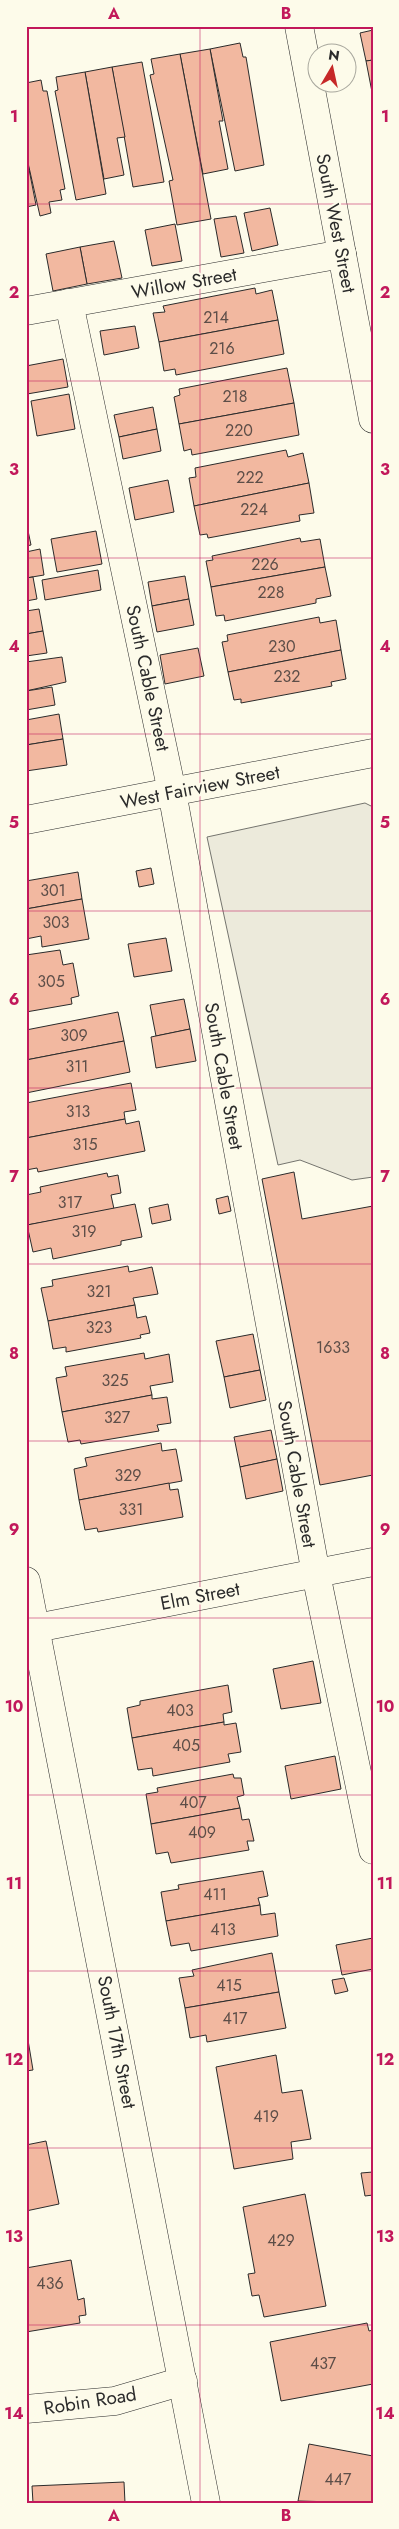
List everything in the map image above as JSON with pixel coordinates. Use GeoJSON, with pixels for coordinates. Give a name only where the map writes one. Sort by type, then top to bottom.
{"type":"FeatureCollection","features":[{"type":"Feature","properties":{"kind":"street","name":"South West Street"},"geometry":{"type":"LineString","coordinates":[[299,26],[373,419]]}},
{"type":"Feature","properties":{"kind":"street","name":"Willow Street"},"geometry":{"type":"LineString","coordinates":[[26,311],[342,254]]}},
{"type":"Feature","properties":{"kind":"street","name":"South Cable Street"},"geometry":{"type":"LineString","coordinates":[[69,303],[172,792],[316,1574],[373,1850]]}},
{"type":"Feature","properties":{"kind":"street","name":"West Fairview Street"},"geometry":{"type":"LineString","coordinates":[[26,820],[373,753]]}},
{"type":"Feature","properties":{"kind":"street","name":"Elm Street"},"geometry":{"type":"LineString","coordinates":[[31,1629],[373,1562]]}},
{"type":"Feature","properties":{"kind":"street","name":"South 17th Street"},"geometry":{"type":"LineString","coordinates":[[26,1581],[31,1629],[206,2503]]}},
{"type":"Feature","properties":{"kind":"street","name":"Robin Road"},"geometry":{"type":"LineString","coordinates":[[26,2409],[115,2401],[183,2381]]}},
{"type":"Feature","properties":{"kind":"shaded area"},"geometry":{"type":"Polygon","coordinates":[[[365,803],[373,807],[373,1177],[352,1180],[300,1160],[278,1165],[207,837],[365,803]]]}},
{"type":"Feature","properties":{"kind":"building"},"geometry":{"type":"Polygon","coordinates":[[[373,30],[373,60],[366,61],[360,33],[373,30]]]}},
{"type":"Feature","properties":{"kind":"building"},"geometry":{"type":"Polygon","coordinates":[[[240,43],[243,57],[246,57],[264,165],[235,171],[210,49],[240,43]]]}},
{"type":"Feature","properties":{"kind":"building"},"geometry":{"type":"Polygon","coordinates":[[[210,49],[223,121],[219,121],[228,169],[203,174],[180,54],[210,49]]]}},
{"type":"Feature","properties":{"kind":"building"},"geometry":{"type":"Polygon","coordinates":[[[180,54],[211,219],[177,225],[169,181],[173,180],[150,75],[154,74],[151,59],[180,54]]]}},
{"type":"Feature","properties":{"kind":"building"},"geometry":{"type":"Polygon","coordinates":[[[373,60],[373,92],[372,92],[366,61],[373,60]]]}},
{"type":"Feature","properties":{"kind":"building"},"geometry":{"type":"Polygon","coordinates":[[[142,62],[164,182],[133,187],[112,67],[142,62]]]}},
{"type":"Feature","properties":{"kind":"building"},"geometry":{"type":"Polygon","coordinates":[[[112,67],[125,137],[117,138],[124,175],[104,179],[85,72],[112,67]]]}},
{"type":"Feature","properties":{"kind":"building"},"geometry":{"type":"Polygon","coordinates":[[[85,72],[106,194],[76,200],[55,91],[58,90],[56,77],[85,72]]]}},
{"type":"Feature","properties":{"kind":"building"},"geometry":{"type":"Polygon","coordinates":[[[41,80],[43,91],[47,91],[65,189],[60,190],[62,200],[49,202],[51,213],[40,216],[26,154],[26,83],[41,80]]]}},
{"type":"Feature","properties":{"kind":"building"},"geometry":{"type":"Polygon","coordinates":[[[26,154],[36,205],[26,207],[26,154]]]}},
{"type":"Feature","properties":{"kind":"building"},"geometry":{"type":"Polygon","coordinates":[[[270,208],[278,245],[252,251],[244,213],[270,208]]]}},
{"type":"Feature","properties":{"kind":"building"},"geometry":{"type":"Polygon","coordinates":[[[236,216],[244,253],[221,257],[214,219],[236,216]]]}},
{"type":"Feature","properties":{"kind":"building"},"geometry":{"type":"Polygon","coordinates":[[[175,224],[182,261],[152,266],[145,230],[175,224]]]}},
{"type":"Feature","properties":{"kind":"building"},"geometry":{"type":"Polygon","coordinates":[[[114,241],[122,278],[87,284],[80,247],[114,241]]]}},
{"type":"Feature","properties":{"kind":"building"},"geometry":{"type":"Polygon","coordinates":[[[80,247],[87,284],[53,291],[46,254],[80,247]]]}},
{"type":"Feature","properties":{"kind":"building"},"geometry":{"type":"Polygon","coordinates":[[[255,288],[256,294],[272,290],[278,320],[159,342],[153,313],[165,312],[163,306],[255,288]]]}},
{"type":"Feature","properties":{"kind":"building"},"geometry":{"type":"Polygon","coordinates":[[[278,320],[284,354],[176,375],[175,369],[164,371],[159,342],[278,320]]]}},
{"type":"Feature","properties":{"kind":"building"},"geometry":{"type":"Polygon","coordinates":[[[135,326],[139,348],[104,355],[100,331],[135,326]]]}},
{"type":"Feature","properties":{"kind":"building"},"geometry":{"type":"Polygon","coordinates":[[[63,359],[68,387],[27,394],[26,366],[63,359]]]}},
{"type":"Feature","properties":{"kind":"building"},"geometry":{"type":"Polygon","coordinates":[[[287,368],[294,403],[179,424],[174,397],[180,395],[179,389],[287,368]]]}},
{"type":"Feature","properties":{"kind":"building"},"geometry":{"type":"Polygon","coordinates":[[[69,394],[75,429],[37,436],[31,401],[69,394]]]}},
{"type":"Feature","properties":{"kind":"building"},"geometry":{"type":"Polygon","coordinates":[[[294,403],[299,435],[192,455],[191,449],[184,451],[179,424],[294,403]]]}},
{"type":"Feature","properties":{"kind":"building"},"geometry":{"type":"Polygon","coordinates":[[[153,407],[157,429],[119,437],[114,415],[153,407]]]}},
{"type":"Feature","properties":{"kind":"building"},"geometry":{"type":"Polygon","coordinates":[[[157,429],[161,451],[123,459],[119,437],[157,429]]]}},
{"type":"Feature","properties":{"kind":"building"},"geometry":{"type":"Polygon","coordinates":[[[286,450],[288,457],[303,453],[309,483],[194,506],[189,478],[196,477],[195,468],[286,450]]]}},
{"type":"Feature","properties":{"kind":"building"},"geometry":{"type":"Polygon","coordinates":[[[168,480],[174,512],[135,520],[129,488],[168,480]]]}},
{"type":"Feature","properties":{"kind":"building"},"geometry":{"type":"Polygon","coordinates":[[[309,483],[314,513],[299,515],[300,521],[208,538],[207,534],[200,535],[194,506],[309,483]]]}},
{"type":"Feature","properties":{"kind":"building"},"geometry":{"type":"Polygon","coordinates":[[[26,521],[31,545],[26,546],[26,521]]]}},
{"type":"Feature","properties":{"kind":"building"},"geometry":{"type":"Polygon","coordinates":[[[96,531],[102,564],[57,572],[51,539],[96,531]]]}},
{"type":"Feature","properties":{"kind":"building"},"geometry":{"type":"Polygon","coordinates":[[[300,538],[301,542],[320,539],[325,567],[211,587],[206,561],[213,560],[212,556],[300,538]]]}},
{"type":"Feature","properties":{"kind":"building"},"geometry":{"type":"Polygon","coordinates":[[[40,549],[44,575],[26,578],[26,552],[40,549]]]}},
{"type":"Feature","properties":{"kind":"building"},"geometry":{"type":"Polygon","coordinates":[[[325,567],[331,596],[316,599],[316,603],[225,621],[224,615],[216,616],[211,587],[325,567]]]}},
{"type":"Feature","properties":{"kind":"building"},"geometry":{"type":"Polygon","coordinates":[[[98,570],[101,590],[45,600],[42,580],[98,570]]]}},
{"type":"Feature","properties":{"kind":"building"},"geometry":{"type":"Polygon","coordinates":[[[185,576],[189,599],[152,606],[148,582],[185,576]]]}},
{"type":"Feature","properties":{"kind":"building"},"geometry":{"type":"Polygon","coordinates":[[[33,577],[37,599],[26,601],[26,578],[33,577]]]}},
{"type":"Feature","properties":{"kind":"building"},"geometry":{"type":"Polygon","coordinates":[[[189,599],[194,625],[157,632],[152,606],[189,599]]]}},
{"type":"Feature","properties":{"kind":"building"},"geometry":{"type":"Polygon","coordinates":[[[39,609],[43,631],[26,634],[26,611],[39,609]]]}},
{"type":"Feature","properties":{"kind":"building"},"geometry":{"type":"Polygon","coordinates":[[[319,617],[320,623],[336,620],[341,650],[228,672],[222,642],[228,641],[227,635],[319,617]]]}},
{"type":"Feature","properties":{"kind":"building"},"geometry":{"type":"Polygon","coordinates":[[[43,631],[47,653],[26,656],[26,634],[43,631]]]}},
{"type":"Feature","properties":{"kind":"building"},"geometry":{"type":"Polygon","coordinates":[[[198,648],[204,676],[165,684],[160,655],[198,648]]]}},
{"type":"Feature","properties":{"kind":"building"},"geometry":{"type":"Polygon","coordinates":[[[341,650],[346,679],[331,682],[332,686],[241,703],[241,699],[234,700],[228,672],[341,650]]]}},
{"type":"Feature","properties":{"kind":"building"},"geometry":{"type":"Polygon","coordinates":[[[62,657],[66,682],[26,691],[26,662],[62,657]]]}},
{"type":"Feature","properties":{"kind":"building"},"geometry":{"type":"Polygon","coordinates":[[[52,687],[55,705],[26,710],[26,691],[52,687]]]}},
{"type":"Feature","properties":{"kind":"building"},"geometry":{"type":"Polygon","coordinates":[[[59,714],[63,739],[26,745],[26,720],[59,714]]]}},
{"type":"Feature","properties":{"kind":"building"},"geometry":{"type":"Polygon","coordinates":[[[63,739],[67,765],[26,771],[26,745],[63,739]]]}},
{"type":"Feature","properties":{"kind":"building"},"geometry":{"type":"Polygon","coordinates":[[[151,868],[154,884],[139,887],[136,871],[151,868]]]}},
{"type":"Feature","properties":{"kind":"building"},"geometry":{"type":"Polygon","coordinates":[[[78,872],[82,899],[26,909],[26,881],[78,872]]]}},
{"type":"Feature","properties":{"kind":"building"},"geometry":{"type":"Polygon","coordinates":[[[82,899],[89,939],[42,947],[41,936],[26,939],[26,909],[82,899]]]}},
{"type":"Feature","properties":{"kind":"building"},"geometry":{"type":"Polygon","coordinates":[[[166,938],[172,971],[134,977],[128,944],[166,938]]]}},
{"type":"Feature","properties":{"kind":"building"},"geometry":{"type":"Polygon","coordinates":[[[60,950],[63,965],[73,963],[79,996],[71,998],[72,1004],[26,1012],[26,955],[60,950]]]}},
{"type":"Feature","properties":{"kind":"building"},"geometry":{"type":"Polygon","coordinates":[[[184,999],[190,1029],[156,1036],[150,1005],[184,999]]]}},
{"type":"Feature","properties":{"kind":"building"},"geometry":{"type":"Polygon","coordinates":[[[118,1012],[124,1041],[26,1060],[26,1030],[118,1012]]]}},
{"type":"Feature","properties":{"kind":"building"},"geometry":{"type":"Polygon","coordinates":[[[190,1029],[196,1061],[156,1068],[151,1037],[190,1029]]]}},
{"type":"Feature","properties":{"kind":"building"},"geometry":{"type":"Polygon","coordinates":[[[124,1041],[130,1072],[26,1093],[26,1060],[124,1041]]]}},
{"type":"Feature","properties":{"kind":"building"},"geometry":{"type":"Polygon","coordinates":[[[131,1083],[136,1110],[124,1112],[125,1119],[26,1138],[26,1103],[131,1083]]]}},
{"type":"Feature","properties":{"kind":"building"},"geometry":{"type":"Polygon","coordinates":[[[125,1119],[126,1124],[139,1121],[145,1151],[38,1172],[37,1168],[26,1170],[26,1138],[125,1119]]]}},
{"type":"Feature","properties":{"kind":"building"},"geometry":{"type":"Polygon","coordinates":[[[294,1172],[302,1219],[373,1206],[373,1475],[320,1485],[262,1179],[294,1172]]]}},
{"type":"Feature","properties":{"kind":"building"},"geometry":{"type":"Polygon","coordinates":[[[107,1173],[108,1177],[118,1175],[121,1193],[111,1195],[114,1209],[27,1225],[26,1195],[41,1192],[40,1187],[107,1173]]]}},
{"type":"Feature","properties":{"kind":"building"},"geometry":{"type":"Polygon","coordinates":[[[228,1196],[231,1211],[219,1214],[216,1199],[228,1196]]]}},
{"type":"Feature","properties":{"kind":"building"},"geometry":{"type":"Polygon","coordinates":[[[135,1204],[142,1237],[121,1241],[121,1245],[53,1259],[51,1248],[33,1252],[27,1225],[135,1204]]]}},
{"type":"Feature","properties":{"kind":"building"},"geometry":{"type":"Polygon","coordinates":[[[168,1204],[171,1220],[152,1224],[149,1208],[168,1204]]]}},
{"type":"Feature","properties":{"kind":"building"},"geometry":{"type":"Polygon","coordinates":[[[128,1266],[129,1272],[152,1267],[158,1294],[133,1298],[135,1305],[48,1321],[41,1288],[53,1286],[52,1280],[128,1266]]]}},
{"type":"Feature","properties":{"kind":"building"},"geometry":{"type":"Polygon","coordinates":[[[135,1305],[137,1318],[146,1316],[150,1333],[140,1335],[141,1338],[66,1352],[66,1347],[53,1349],[48,1321],[135,1305]]]}},
{"type":"Feature","properties":{"kind":"building"},"geometry":{"type":"Polygon","coordinates":[[[253,1334],[260,1370],[224,1377],[216,1341],[253,1334]]]}},
{"type":"Feature","properties":{"kind":"building"},"geometry":{"type":"Polygon","coordinates":[[[144,1353],[145,1359],[169,1354],[173,1382],[150,1386],[152,1395],[62,1412],[56,1378],[67,1376],[65,1367],[144,1353]]]}},
{"type":"Feature","properties":{"kind":"building"},"geometry":{"type":"Polygon","coordinates":[[[260,1370],[266,1400],[230,1408],[224,1377],[260,1370]]]}},
{"type":"Feature","properties":{"kind":"building"},"geometry":{"type":"Polygon","coordinates":[[[152,1395],[152,1399],[167,1397],[171,1423],[157,1425],[159,1431],[81,1444],[80,1440],[68,1442],[62,1412],[152,1395]]]}},
{"type":"Feature","properties":{"kind":"building"},"geometry":{"type":"Polygon","coordinates":[[[271,1430],[277,1459],[240,1467],[234,1437],[271,1430]]]}},
{"type":"Feature","properties":{"kind":"building"},"geometry":{"type":"Polygon","coordinates":[[[161,1443],[162,1451],[176,1449],[182,1481],[79,1500],[74,1469],[87,1466],[85,1458],[161,1443]]]}},
{"type":"Feature","properties":{"kind":"building"},"geometry":{"type":"Polygon","coordinates":[[[277,1459],[283,1491],[246,1499],[240,1467],[277,1459]]]}},
{"type":"Feature","properties":{"kind":"building"},"geometry":{"type":"Polygon","coordinates":[[[169,1483],[170,1490],[178,1489],[183,1517],[98,1532],[97,1528],[85,1530],[79,1500],[169,1483]]]}},
{"type":"Feature","properties":{"kind":"building"},"geometry":{"type":"Polygon","coordinates":[[[313,1661],[321,1703],[281,1709],[273,1669],[313,1661]]]}},
{"type":"Feature","properties":{"kind":"building"},"geometry":{"type":"Polygon","coordinates":[[[228,1685],[232,1712],[223,1714],[224,1722],[132,1738],[127,1708],[140,1705],[140,1701],[228,1685]]]}},
{"type":"Feature","properties":{"kind":"building"},"geometry":{"type":"Polygon","coordinates":[[[224,1722],[224,1725],[236,1723],[241,1752],[228,1754],[230,1762],[153,1776],[152,1768],[138,1770],[132,1738],[224,1722]]]}},
{"type":"Feature","properties":{"kind":"building"},"geometry":{"type":"Polygon","coordinates":[[[335,1756],[341,1789],[291,1799],[285,1766],[335,1756]]]}},
{"type":"Feature","properties":{"kind":"building"},"geometry":{"type":"Polygon","coordinates":[[[233,1774],[234,1778],[241,1778],[244,1795],[237,1797],[240,1808],[151,1824],[146,1794],[158,1792],[157,1788],[233,1774]]]}},
{"type":"Feature","properties":{"kind":"building"},"geometry":{"type":"Polygon","coordinates":[[[240,1808],[242,1820],[249,1819],[254,1841],[247,1841],[249,1850],[171,1863],[168,1852],[156,1854],[151,1824],[240,1808]]]}},
{"type":"Feature","properties":{"kind":"building"},"geometry":{"type":"Polygon","coordinates":[[[263,1871],[268,1896],[258,1898],[260,1905],[166,1921],[161,1892],[179,1889],[178,1885],[263,1871]]]}},
{"type":"Feature","properties":{"kind":"building"},"geometry":{"type":"Polygon","coordinates":[[[260,1905],[261,1915],[275,1913],[278,1936],[191,1951],[189,1943],[171,1946],[166,1921],[260,1905]]]}},
{"type":"Feature","properties":{"kind":"building"},"geometry":{"type":"Polygon","coordinates":[[[373,1938],[373,1969],[342,1975],[336,1945],[373,1938]]]}},
{"type":"Feature","properties":{"kind":"building"},"geometry":{"type":"Polygon","coordinates":[[[272,1953],[279,1992],[185,2008],[179,1978],[194,1976],[192,1970],[272,1953]]]}},
{"type":"Feature","properties":{"kind":"building"},"geometry":{"type":"Polygon","coordinates":[[[344,1978],[348,1991],[335,1994],[332,1980],[344,1978]]]}},
{"type":"Feature","properties":{"kind":"building"},"geometry":{"type":"Polygon","coordinates":[[[279,1992],[286,2028],[207,2042],[206,2035],[190,2038],[185,2008],[279,1992]]]}},
{"type":"Feature","properties":{"kind":"building"},"geometry":{"type":"Polygon","coordinates":[[[26,2028],[33,2070],[26,2071],[26,2028]]]}},
{"type":"Feature","properties":{"kind":"building"},"geometry":{"type":"Polygon","coordinates":[[[276,2055],[282,2093],[302,2090],[311,2139],[291,2142],[293,2159],[234,2169],[216,2067],[276,2055]]]}},
{"type":"Feature","properties":{"kind":"building"},"geometry":{"type":"Polygon","coordinates":[[[46,2141],[59,2204],[26,2211],[26,2145],[46,2141]]]}},
{"type":"Feature","properties":{"kind":"building"},"geometry":{"type":"Polygon","coordinates":[[[373,2172],[373,2195],[365,2196],[361,2173],[373,2172]]]}},
{"type":"Feature","properties":{"kind":"building"},"geometry":{"type":"Polygon","coordinates":[[[305,2194],[326,2306],[264,2317],[259,2295],[252,2296],[248,2274],[255,2273],[243,2207],[305,2194]]]}},
{"type":"Feature","properties":{"kind":"building"},"geometry":{"type":"Polygon","coordinates":[[[71,2260],[78,2300],[84,2298],[86,2315],[79,2316],[80,2323],[26,2332],[26,2268],[71,2260]]]}},
{"type":"Feature","properties":{"kind":"building"},"geometry":{"type":"Polygon","coordinates":[[[367,2323],[369,2331],[373,2330],[373,2384],[281,2401],[270,2342],[367,2323]]]}},
{"type":"Feature","properties":{"kind":"building"},"geometry":{"type":"Polygon","coordinates":[[[309,2444],[373,2456],[373,2503],[298,2501],[309,2444]]]}},
{"type":"Feature","properties":{"kind":"building"},"geometry":{"type":"Polygon","coordinates":[[[124,2482],[125,2503],[33,2503],[32,2486],[124,2482]]]}}]}
